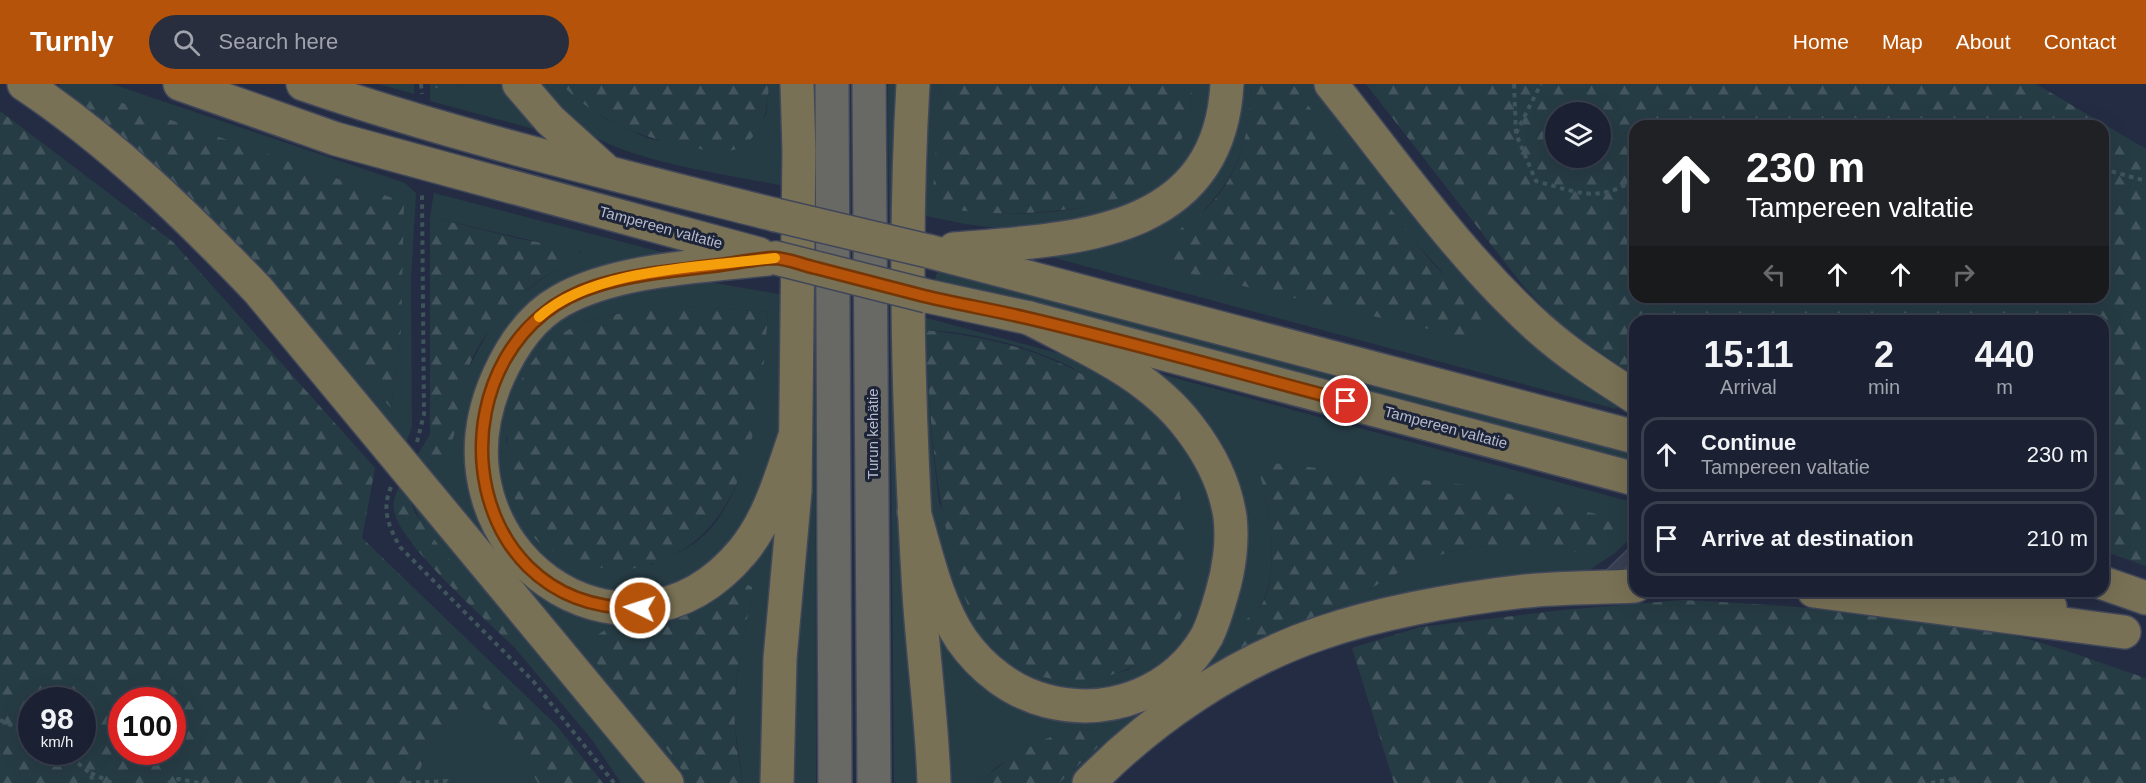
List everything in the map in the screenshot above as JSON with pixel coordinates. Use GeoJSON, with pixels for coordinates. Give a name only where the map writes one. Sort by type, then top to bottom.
{"type":"FeatureCollection","features":[{"type":"Feature","properties":{"kind":"highway","name":"Tampereen valtatie"},"geometry":{"type":"LineString","coordinates":[[180,84],[336,139],[776,258],[927,296],[1029,318],[1629,477]]}},
{"type":"Feature","properties":{"kind":"highway"},"geometry":{"type":"LineString","coordinates":[[303,84],[359,103],[609,173],[928,251],[1629,435]]}},
{"type":"Feature","properties":{"kind":"highway"},"geometry":{"type":"LineString","coordinates":[[519,84],[550,120],[609,173]]}},
{"type":"Feature","properties":{"kind":"highway"},"geometry":{"type":"LineString","coordinates":[[777,783],[780,659],[795,491],[799,151],[797,84]]}},
{"type":"Feature","properties":{"kind":"highway"},"geometry":{"type":"LineString","coordinates":[[831,84],[835,783]]}},
{"type":"Feature","properties":{"kind":"highway","name":"Turun kehätie"},"geometry":{"type":"LineString","coordinates":[[869,84],[874,783]]}},
{"type":"Feature","properties":{"kind":"highway"},"geometry":{"type":"LineString","coordinates":[[913,84],[908,165],[906,327],[914,512],[934,783]]}},
{"type":"Feature","properties":{"kind":"highway"},"geometry":{"type":"LineString","coordinates":[[928,251],[1064,239],[1095,233],[1136,220],[1176,194],[1205,159],[1221,123],[1227,84]]}},
{"type":"Feature","properties":{"kind":"highway"},"geometry":{"type":"LineString","coordinates":[[1331,84],[1466,252],[1538,327],[1578,359],[1629,393]]}},
{"type":"Feature","properties":{"kind":"highway"},"geometry":{"type":"LineString","coordinates":[[32,87],[114,152],[170,202],[258,290],[667,783]]}},
{"type":"Feature","properties":{"kind":"highway"},"geometry":{"type":"LineString","coordinates":[[776,258],[623,278],[584,290],[550,308],[521,336],[493,388],[482,433],[483,480],[492,513],[507,543],[534,573],[567,592],[596,602],[628,608],[652,606],[681,599],[701,588],[718,576],[744,550],[767,513],[795,436]]}},
{"type":"Feature","properties":{"kind":"highway"},"geometry":{"type":"LineString","coordinates":[[914,512],[936,587],[955,628],[987,669],[1021,693],[1062,704],[1085,706],[1128,700],[1150,691],[1177,673],[1207,636],[1228,570],[1230,519],[1223,485],[1206,451],[1181,417],[1148,386],[1122,367],[1029,318]]}},
{"type":"Feature","properties":{"kind":"highway"},"geometry":{"type":"LineString","coordinates":[[1089,783],[1141,736],[1200,693],[1262,658],[1320,633],[1456,600],[1528,590],[1629,586]]}},
{"type":"Feature","properties":{"kind":"highway"},"geometry":{"type":"LineString","coordinates":[[2109,586],[2146,598]]}},
{"type":"Feature","properties":{"kind":"highway"},"geometry":{"type":"LineString","coordinates":[[1857,597],[2135,636]]}},
{"type":"Feature","properties":{"kind":"highway"},"geometry":{"type":"LineString","coordinates":[[2019,597],[2135,636]]}},
{"type":"Feature","properties":{"kind":"lane"},"geometry":{"type":"LineString","coordinates":[[1596,588],[1629,557]]}},
{"type":"Feature","properties":{"kind":"path"},"geometry":{"type":"LineString","coordinates":[[421,84],[422,94]]}},
{"type":"Feature","properties":{"kind":"path"},"geometry":{"type":"LineString","coordinates":[[1514,84],[1516,134],[1536,181],[1594,196],[1629,183]]}},
{"type":"Feature","properties":{"kind":"path"},"geometry":{"type":"LineString","coordinates":[[1516,134],[1540,84]]}},
{"type":"Feature","properties":{"kind":"path"},"geometry":{"type":"LineString","coordinates":[[2109,171],[2146,181]]}},
{"type":"Feature","properties":{"kind":"path"},"geometry":{"type":"LineString","coordinates":[[415,446],[424,414],[422,195]]}},
{"type":"Feature","properties":{"kind":"path"},"geometry":{"type":"LineString","coordinates":[[395,478],[386,508],[388,526],[400,547],[533,681],[614,783]]}},
{"type":"Feature","properties":{"kind":"path"},"geometry":{"type":"LineString","coordinates":[[0,720],[18,728]]}},
{"type":"Feature","properties":{"kind":"path"},"geometry":{"type":"LineString","coordinates":[[80,765],[90,773],[112,783]]}},
{"type":"Feature","properties":{"kind":"path"},"geometry":{"type":"LineString","coordinates":[[90,773],[94,783]]}},
{"type":"Feature","properties":{"kind":"path"},"geometry":{"type":"LineString","coordinates":[[168,783],[179,778],[199,783]]}},
{"type":"Feature","properties":{"kind":"path"},"geometry":{"type":"LineString","coordinates":[[1931,783],[1952,779],[1959,783]]}},
{"type":"Feature","properties":{"kind":"path"},"geometry":{"type":"LineString","coordinates":[[407,783],[447,780],[449,783]]}},
{"type":"Feature","properties":{"kind":"green space"},"geometry":{"type":"Polygon","coordinates":[[[59,84],[112,84],[405,183],[416,193],[411,280],[412,427],[406,443],[64,98],[59,84]],[[175,187],[300,310],[391,408],[401,331],[175,187]]]}},
{"type":"Feature","properties":{"kind":"green space"},"geometry":{"type":"Polygon","coordinates":[[[378,84],[414,84],[414,94],[378,84]]]}},
{"type":"Feature","properties":{"kind":"green space"},"geometry":{"type":"Polygon","coordinates":[[[430,84],[464,84],[452,91],[430,87],[430,84]]]}},
{"type":"Feature","properties":{"kind":"green space"},"geometry":{"type":"Polygon","coordinates":[[[464,84],[506,84],[541,131],[430,101],[430,87],[452,91],[464,84]]]}},
{"type":"Feature","properties":{"kind":"green space"},"geometry":{"type":"Polygon","coordinates":[[[535,84],[561,84],[604,118],[647,138],[715,151],[733,151],[766,115],[769,84],[783,84],[785,186],[684,167],[632,153],[609,144],[575,124],[535,84]]]}},
{"type":"Feature","properties":{"kind":"green space"},"geometry":{"type":"Polygon","coordinates":[[[561,84],[769,84],[765,113],[758,130],[753,137],[736,149],[723,152],[661,141],[625,128],[591,109],[561,84]]]}},
{"type":"Feature","properties":{"kind":"green space"},"geometry":{"type":"Polygon","coordinates":[[[810,84],[815,84],[816,783],[786,783],[810,84]]]}},
{"type":"Feature","properties":{"kind":"green space"},"geometry":{"type":"Polygon","coordinates":[[[888,84],[899,84],[923,783],[894,783],[888,84]]]}},
{"type":"Feature","properties":{"kind":"green space"},"geometry":{"type":"Polygon","coordinates":[[[927,84],[940,84],[934,194],[950,205],[974,211],[1005,214],[1039,213],[1104,203],[1130,195],[1147,185],[1167,164],[1181,140],[1189,113],[1192,84],[1217,84],[1193,158],[1174,179],[1152,195],[1127,208],[1100,217],[1044,227],[1015,228],[979,226],[920,215],[927,84]]]}},
{"type":"Feature","properties":{"kind":"green space"},"geometry":{"type":"Polygon","coordinates":[[[940,84],[1192,84],[1189,113],[1181,140],[1167,164],[1147,185],[1108,202],[1081,207],[1052,211],[994,213],[951,208],[933,193],[940,84]]]}},
{"type":"Feature","properties":{"kind":"green space"},"geometry":{"type":"Polygon","coordinates":[[[1242,84],[1251,84],[1250,102],[1245,136],[1236,166],[1218,194],[1199,216],[1175,236],[1480,313],[1382,202],[1293,84],[1318,84],[1620,405],[1616,409],[1040,254],[1092,250],[1133,236],[1242,84]]]}},
{"type":"Feature","properties":{"kind":"green space"},"geometry":{"type":"Polygon","coordinates":[[[1251,84],[1293,84],[1424,253],[1485,320],[1488,329],[1487,336],[1472,339],[1187,273],[1179,266],[1172,254],[1172,243],[1176,234],[1218,196],[1228,182],[1241,152],[1248,119],[1251,84]]]}},
{"type":"Feature","properties":{"kind":"green space"},"geometry":{"type":"Polygon","coordinates":[[[1366,84],[2036,84],[2097,120],[1629,120],[1629,303],[2109,303],[2109,127],[2146,149],[2146,566],[2109,553],[2109,315],[1629,315],[1629,373],[1559,323],[1525,288],[1366,84]]]}},
{"type":"Feature","properties":{"kind":"green space"},"geometry":{"type":"Polygon","coordinates":[[[91,92],[404,202],[401,331],[391,408],[300,310],[175,187],[79,108],[91,92]]]}},
{"type":"Feature","properties":{"kind":"green space"},"geometry":{"type":"Polygon","coordinates":[[[0,111],[173,242],[375,468],[362,538],[556,725],[603,783],[538,783],[505,730],[475,699],[459,711],[430,743],[415,783],[0,783],[0,111]]]}},
{"type":"Feature","properties":{"kind":"green space"},"geometry":{"type":"Polygon","coordinates":[[[434,193],[688,259],[507,334],[489,535],[636,619],[777,515],[763,783],[743,783],[735,729],[735,698],[741,649],[752,595],[710,603],[687,615],[662,621],[615,625],[598,666],[641,713],[691,783],[675,783],[425,466],[435,462],[460,399],[465,375],[489,330],[509,303],[549,274],[577,260],[582,252],[430,217],[434,193]]]}},
{"type":"Feature","properties":{"kind":"green space"},"geometry":{"type":"Polygon","coordinates":[[[430,217],[520,239],[577,249],[582,255],[525,291],[490,328],[470,363],[458,421],[450,446],[442,457],[425,466],[417,456],[430,434],[430,217]]]}},
{"type":"Feature","properties":{"kind":"green space"},"geometry":{"type":"Polygon","coordinates":[[[937,271],[1085,305],[1629,449],[1629,463],[1454,412],[935,280],[937,271]]]}},
{"type":"Feature","properties":{"kind":"green space"},"geometry":{"type":"Polygon","coordinates":[[[686,282],[709,282],[785,295],[782,415],[773,467],[737,536],[695,577],[640,593],[598,591],[552,570],[512,530],[490,434],[534,337],[590,298],[686,282]],[[683,306],[614,314],[588,321],[506,439],[516,503],[651,565],[696,542],[716,522],[731,497],[743,468],[758,403],[768,312],[683,306]]]}},
{"type":"Feature","properties":{"kind":"green space"},"geometry":{"type":"Polygon","coordinates":[[[684,306],[768,312],[761,389],[754,429],[743,467],[727,502],[705,532],[675,554],[636,568],[599,568],[551,551],[534,537],[523,520],[509,471],[507,447],[509,424],[513,401],[521,380],[533,361],[548,344],[567,331],[589,321],[636,311],[684,306]]]}},
{"type":"Feature","properties":{"kind":"green space"},"geometry":{"type":"Polygon","coordinates":[[[923,317],[1080,359],[1130,384],[1190,447],[1215,510],[1218,574],[1180,656],[1110,695],[1050,691],[992,658],[951,594],[929,505],[923,317]],[[925,330],[932,441],[939,502],[990,640],[1018,665],[1095,679],[1128,670],[1152,651],[1190,564],[1181,494],[1073,368],[1020,347],[982,337],[925,330]]]}},
{"type":"Feature","properties":{"kind":"green space"},"geometry":{"type":"Polygon","coordinates":[[[925,330],[1006,344],[1055,361],[1102,386],[1139,415],[1157,434],[1170,461],[1180,494],[1187,529],[1190,568],[1188,595],[1180,621],[1162,646],[1148,657],[1115,674],[1097,678],[1079,681],[1043,677],[1017,664],[1000,651],[980,629],[963,592],[942,509],[934,450],[925,330]]]}},
{"type":"Feature","properties":{"kind":"green space"},"geometry":{"type":"Polygon","coordinates":[[[1142,369],[1629,501],[1629,540],[1615,553],[1588,571],[1546,582],[1348,619],[1079,783],[1059,783],[1085,759],[1094,728],[1057,735],[998,766],[980,783],[946,783],[932,642],[940,629],[995,691],[1167,693],[1240,533],[1142,369]],[[1273,463],[1262,465],[1259,473],[1270,522],[1272,559],[1266,592],[1259,609],[1244,623],[1297,624],[1344,604],[1401,571],[1448,552],[1476,546],[1518,548],[1593,513],[1273,463]]]}},
{"type":"Feature","properties":{"kind":"green space"},"geometry":{"type":"Polygon","coordinates":[[[1273,463],[1483,487],[1593,513],[1616,523],[1611,538],[1600,551],[1564,552],[1476,546],[1448,552],[1401,571],[1344,604],[1297,624],[1246,650],[1238,648],[1235,641],[1244,622],[1260,607],[1270,578],[1272,541],[1267,504],[1259,473],[1262,465],[1273,463]]]}},
{"type":"Feature","properties":{"kind":"green space"},"geometry":{"type":"Polygon","coordinates":[[[403,480],[415,513],[447,557],[520,637],[514,647],[430,564],[402,529],[395,514],[394,500],[403,480]]]}},
{"type":"Feature","properties":{"kind":"green space"},"geometry":{"type":"Polygon","coordinates":[[[409,494],[650,783],[621,783],[593,741],[514,647],[520,637],[457,570],[428,533],[409,494]]]}},
{"type":"Feature","properties":{"kind":"green space"},"geometry":{"type":"Polygon","coordinates":[[[746,584],[752,587],[752,595],[739,661],[735,711],[736,742],[743,783],[691,783],[641,713],[598,666],[593,639],[613,627],[676,618],[688,614],[737,585],[746,584]]]}},
{"type":"Feature","properties":{"kind":"green space"},"geometry":{"type":"Polygon","coordinates":[[[1682,600],[1845,611],[1967,627],[2042,643],[2146,678],[2146,783],[1394,783],[1352,648],[1420,627],[1563,610],[1682,600]]]}},
{"type":"Feature","properties":{"kind":"green space"},"geometry":{"type":"Polygon","coordinates":[[[475,698],[505,730],[538,783],[415,783],[430,743],[459,711],[475,698]]]}},
{"type":"Feature","properties":{"kind":"green space"},"geometry":{"type":"Polygon","coordinates":[[[1094,728],[1104,730],[1102,743],[1059,783],[980,783],[997,768],[1035,744],[1061,734],[1094,728]]]}},
{"type":"Feature","properties":{"kind":"slow traffic"},"geometry":{"type":"LineString","coordinates":[[539,317],[560,301],[584,290],[623,278],[775,258]]}},
{"type":"Feature","properties":{"kind":"route"},"geometry":{"type":"LineString","coordinates":[[640,608],[613,606],[582,598],[540,577],[507,543],[492,513],[483,480],[481,463],[485,418],[493,388],[514,346],[531,325],[550,308],[560,301],[597,285],[659,272],[776,258],[927,296],[1029,318],[1346,401]]}}]}
